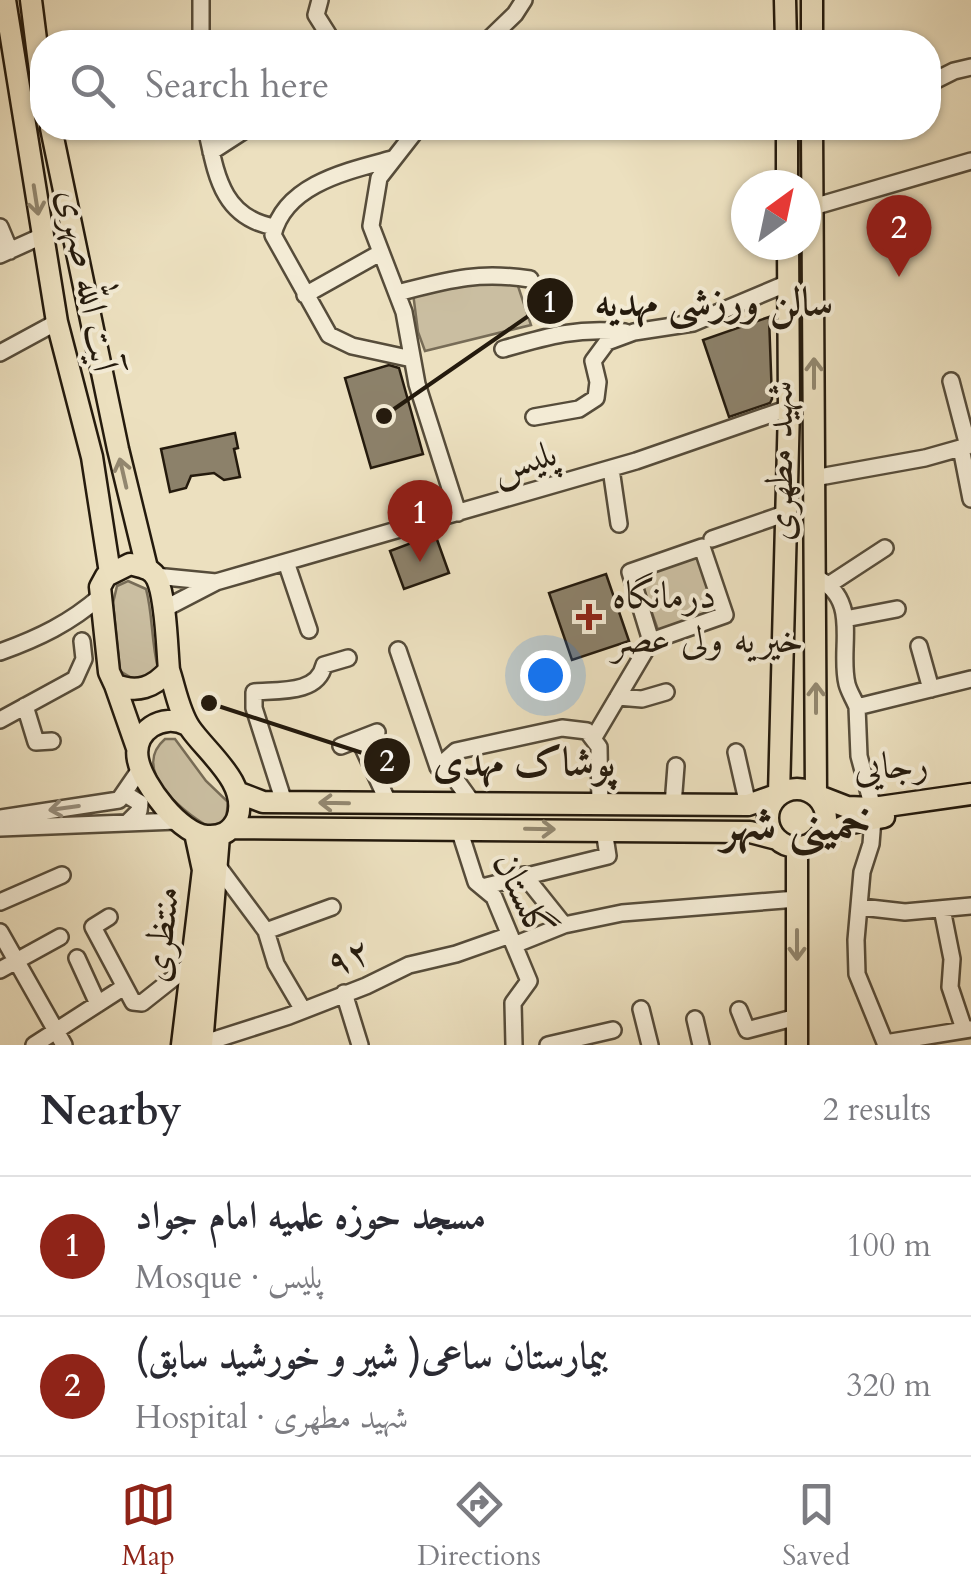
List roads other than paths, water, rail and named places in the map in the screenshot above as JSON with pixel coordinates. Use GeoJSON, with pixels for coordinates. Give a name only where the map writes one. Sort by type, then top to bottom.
{"type":"FeatureCollection","features":[{"type":"Feature","properties":{"kind":"main road","name":"آیت الله صهری"},"geometry":{"type":"LineString","coordinates":[[5,0],[57,322],[92,457],[110,573]]}},
{"type":"Feature","properties":{"kind":"main road"},"geometry":{"type":"LineString","coordinates":[[31,0],[35,30]]}},
{"type":"Feature","properties":{"kind":"main road"},"geometry":{"type":"LineString","coordinates":[[785,0],[786,30]]}},
{"type":"Feature","properties":{"kind":"main road"},"geometry":{"type":"LineString","coordinates":[[812,0],[812,30]]}},
{"type":"Feature","properties":{"kind":"main road","name":"آیت الله صهری"},"geometry":{"type":"LineString","coordinates":[[54,140],[136,526],[162,610],[169,670],[187,724]]}},
{"type":"Feature","properties":{"kind":"main road"},"geometry":{"type":"LineString","coordinates":[[786,140],[787,170]]}},
{"type":"Feature","properties":{"kind":"main road","name":"شهید مطهری"},"geometry":{"type":"LineString","coordinates":[[812,140],[813,170]]}},
{"type":"Feature","properties":{"kind":"main road","name":"شهید مطهری"},"geometry":{"type":"LineString","coordinates":[[779,794],[790,408],[788,260]]}},
{"type":"Feature","properties":{"kind":"main road","name":"شهید مطهری"},"geometry":{"type":"LineString","coordinates":[[813,260],[814,478],[822,580],[816,795]]}},
{"type":"Feature","properties":{"kind":"main road"},"geometry":{"type":"LineString","coordinates":[[104,530],[112,540],[124,544],[136,526]]}},
{"type":"Feature","properties":{"kind":"main road"},"geometry":{"type":"LineString","coordinates":[[139,758],[154,724],[167,719],[187,724],[225,770],[237,792],[263,802],[745,805],[798,788],[816,795],[826,811],[825,829],[805,846],[739,832],[226,832],[186,827],[154,791],[139,758],[108,659],[100,588],[110,573],[130,564],[151,572]]}},
{"type":"Feature","properties":{"kind":"main road"},"geometry":{"type":"LineString","coordinates":[[115,686],[142,690],[169,670]]}},
{"type":"Feature","properties":{"kind":"main road","name":"منتظری"},"geometry":{"type":"LineString","coordinates":[[207,1038],[216,866],[226,832],[240,812],[237,792]]}},
{"type":"Feature","properties":{"kind":"main road"},"geometry":{"type":"LineString","coordinates":[[779,794],[768,811],[768,821],[787,843],[796,898],[796,1045]]}},
{"type":"Feature","properties":{"kind":"main road","name":"رجایی"},"geometry":{"type":"LineString","coordinates":[[820,837],[873,814],[971,794]]}},
{"type":"Feature","properties":{"kind":"main road","name":"رجایی"},"geometry":{"type":"LineString","coordinates":[[816,795],[873,814],[971,806]]}},
{"type":"Feature","properties":{"kind":"main road"},"geometry":{"type":"LineString","coordinates":[[739,832],[747,822],[745,805]]}},
{"type":"Feature","properties":{"kind":"main road","name":"منتظری"},"geometry":{"type":"LineString","coordinates":[[182,1045],[203,870],[186,827]]}},
{"type":"Feature","properties":{"kind":"street"},"geometry":{"type":"LineString","coordinates":[[200,0],[201,30]]}},
{"type":"Feature","properties":{"kind":"street"},"geometry":{"type":"LineString","coordinates":[[320,0],[316,15],[325,30]]}},
{"type":"Feature","properties":{"kind":"street"},"geometry":{"type":"LineString","coordinates":[[499,30],[524,0]]}},
{"type":"Feature","properties":{"kind":"street"},"geometry":{"type":"LineString","coordinates":[[941,79],[971,67]]}},
{"type":"Feature","properties":{"kind":"street"},"geometry":{"type":"LineString","coordinates":[[209,140],[217,176],[232,206],[244,218],[275,227]]}},
{"type":"Feature","properties":{"kind":"street"},"geometry":{"type":"LineString","coordinates":[[212,152],[230,140]]}},
{"type":"Feature","properties":{"kind":"street"},"geometry":{"type":"LineString","coordinates":[[408,140],[378,178],[370,226],[398,293],[412,359],[458,512]]}},
{"type":"Feature","properties":{"kind":"street"},"geometry":{"type":"LineString","coordinates":[[392,158],[322,180],[293,200],[276,221],[273,236],[329,335],[352,346],[412,359]]}},
{"type":"Feature","properties":{"kind":"street"},"geometry":{"type":"LineString","coordinates":[[821,205],[971,162]]}},
{"type":"Feature","properties":{"kind":"street"},"geometry":{"type":"LineString","coordinates":[[0,227],[5,253],[42,236]]}},
{"type":"Feature","properties":{"kind":"street"},"geometry":{"type":"LineString","coordinates":[[304,295],[380,254]]}},
{"type":"Feature","properties":{"kind":"street"},"geometry":{"type":"LineString","coordinates":[[398,293],[457,277],[492,273],[530,279]]}},
{"type":"Feature","properties":{"kind":"street"},"geometry":{"type":"LineString","coordinates":[[534,417],[580,408],[596,398],[598,382],[593,361],[607,342],[634,332],[694,323],[788,282]]}},
{"type":"Feature","properties":{"kind":"street"},"geometry":{"type":"LineString","coordinates":[[0,353],[57,322]]}},
{"type":"Feature","properties":{"kind":"street"},"geometry":{"type":"LineString","coordinates":[[503,350],[564,331],[592,328],[634,332]]}},
{"type":"Feature","properties":{"kind":"street"},"geometry":{"type":"LineString","coordinates":[[952,381],[967,446],[971,498]]}},
{"type":"Feature","properties":{"kind":"street","name":"پلیس"},"geometry":{"type":"LineString","coordinates":[[216,582],[610,469],[790,408]]}},
{"type":"Feature","properties":{"kind":"street"},"geometry":{"type":"LineString","coordinates":[[814,478],[925,458],[967,446]]}},
{"type":"Feature","properties":{"kind":"street"},"geometry":{"type":"LineString","coordinates":[[610,469],[619,524]]}},
{"type":"Feature","properties":{"kind":"street"},"geometry":{"type":"LineString","coordinates":[[712,540],[787,513]]}},
{"type":"Feature","properties":{"kind":"street"},"geometry":{"type":"LineString","coordinates":[[593,739],[651,641],[725,614],[702,547],[630,572],[651,641]]}},
{"type":"Feature","properties":{"kind":"street"},"geometry":{"type":"LineString","coordinates":[[885,548],[822,580],[848,631],[846,682],[857,706],[859,756],[873,814],[871,844],[862,872],[856,940],[858,974],[885,1044],[967,1029],[950,987],[952,959],[942,909]]}},
{"type":"Feature","properties":{"kind":"street"},"geometry":{"type":"LineString","coordinates":[[286,562],[309,630]]}},
{"type":"Feature","properties":{"kind":"street"},"geometry":{"type":"LineString","coordinates":[[151,572],[216,582]]}},
{"type":"Feature","properties":{"kind":"street"},"geometry":{"type":"LineString","coordinates":[[162,610],[216,582]]}},
{"type":"Feature","properties":{"kind":"street"},"geometry":{"type":"LineString","coordinates":[[0,652],[39,638],[72,620],[101,596]]}},
{"type":"Feature","properties":{"kind":"street"},"geometry":{"type":"LineString","coordinates":[[845,619],[896,609]]}},
{"type":"Feature","properties":{"kind":"street"},"geometry":{"type":"LineString","coordinates":[[39,638],[71,636],[96,646],[108,659]]}},
{"type":"Feature","properties":{"kind":"street"},"geometry":{"type":"LineString","coordinates":[[0,720],[75,679],[84,659],[82,641]]}},
{"type":"Feature","properties":{"kind":"street"},"geometry":{"type":"LineString","coordinates":[[919,646],[930,688]]}},
{"type":"Feature","properties":{"kind":"street"},"geometry":{"type":"LineString","coordinates":[[398,650],[438,767],[456,780],[474,805]]}},
{"type":"Feature","properties":{"kind":"street"},"geometry":{"type":"LineString","coordinates":[[284,802],[254,708],[254,692],[310,686],[322,676],[324,665],[348,658]]}},
{"type":"Feature","properties":{"kind":"street"},"geometry":{"type":"LineString","coordinates":[[857,706],[971,679]]}},
{"type":"Feature","properties":{"kind":"street"},"geometry":{"type":"LineString","coordinates":[[618,697],[642,699],[666,692]]}},
{"type":"Feature","properties":{"kind":"street"},"geometry":{"type":"LineString","coordinates":[[24,706],[36,742],[52,742]]}},
{"type":"Feature","properties":{"kind":"street"},"geometry":{"type":"LineString","coordinates":[[438,767],[456,751],[562,728],[587,731],[599,747],[600,805]]}},
{"type":"Feature","properties":{"kind":"street"},"geometry":{"type":"LineString","coordinates":[[341,746],[377,732]]}},
{"type":"Feature","properties":{"kind":"street"},"geometry":{"type":"LineString","coordinates":[[359,739],[389,804]]}},
{"type":"Feature","properties":{"kind":"street"},"geometry":{"type":"LineString","coordinates":[[736,752],[745,805]]}},
{"type":"Feature","properties":{"kind":"street"},"geometry":{"type":"LineString","coordinates":[[0,818],[119,800],[139,758]]}},
{"type":"Feature","properties":{"kind":"street"},"geometry":{"type":"LineString","coordinates":[[673,805],[676,766]]}},
{"type":"Feature","properties":{"kind":"street"},"geometry":{"type":"LineString","coordinates":[[125,794],[140,804],[140,811],[128,822]]}},
{"type":"Feature","properties":{"kind":"street"},"geometry":{"type":"LineString","coordinates":[[0,828],[128,822],[186,827]]}},
{"type":"Feature","properties":{"kind":"street","name":"گلستان"},"geometry":{"type":"LineString","coordinates":[[459,829],[476,882],[494,897],[529,981],[513,1003],[514,1045]]}},
{"type":"Feature","properties":{"kind":"street"},"geometry":{"type":"LineString","coordinates":[[482,887],[608,856],[604,830]]}},
{"type":"Feature","properties":{"kind":"street"},"geometry":{"type":"LineString","coordinates":[[216,866],[266,930],[276,964],[303,1010]]}},
{"type":"Feature","properties":{"kind":"street"},"geometry":{"type":"LineString","coordinates":[[0,902],[62,875]]}},
{"type":"Feature","properties":{"kind":"street"},"geometry":{"type":"LineString","coordinates":[[524,875],[564,925]]}},
{"type":"Feature","properties":{"kind":"street","name":"۹۲"},"geometry":{"type":"LineString","coordinates":[[207,1038],[303,1010],[408,966],[564,925],[622,913],[796,898]]}},
{"type":"Feature","properties":{"kind":"street"},"geometry":{"type":"LineString","coordinates":[[860,907],[906,912],[971,906]]}},
{"type":"Feature","properties":{"kind":"street"},"geometry":{"type":"LineString","coordinates":[[266,930],[332,907]]}},
{"type":"Feature","properties":{"kind":"street"},"geometry":{"type":"LineString","coordinates":[[109,917],[93,927],[132,1002],[142,1003],[190,965]]}},
{"type":"Feature","properties":{"kind":"street"},"geometry":{"type":"LineString","coordinates":[[0,932],[59,1038]]}},
{"type":"Feature","properties":{"kind":"street"},"geometry":{"type":"LineString","coordinates":[[0,970],[60,937]]}},
{"type":"Feature","properties":{"kind":"street"},"geometry":{"type":"LineString","coordinates":[[77,958],[98,1004]]}},
{"type":"Feature","properties":{"kind":"street"},"geometry":{"type":"LineString","coordinates":[[34,1045],[59,1038],[98,1004],[124,988]]}},
{"type":"Feature","properties":{"kind":"street"},"geometry":{"type":"LineString","coordinates":[[344,993],[360,1045]]}},
{"type":"Feature","properties":{"kind":"street"},"geometry":{"type":"LineString","coordinates":[[640,1009],[650,1045]]}},
{"type":"Feature","properties":{"kind":"street"},"geometry":{"type":"LineString","coordinates":[[739,1010],[746,1030],[796,1016]]}},
{"type":"Feature","properties":{"kind":"street"},"geometry":{"type":"LineString","coordinates":[[695,1019],[701,1045]]}},
{"type":"Feature","properties":{"kind":"street"},"geometry":{"type":"LineString","coordinates":[[548,1045],[613,1030]]}},
{"type":"Feature","properties":{"kind":"place","name":"(بیمارستان ساعی( شیر و خورشید سابق"},"geometry":{"type":"Point","coordinates":[899,277]}},
{"type":"Feature","properties":{"kind":"place","name":"سالن ورزشی مهدیه"},"geometry":{"type":"Point","coordinates":[384,416]}},
{"type":"Feature","properties":{"kind":"place","name":"مسجد حوزه علمیه امام جواد"},"geometry":{"type":"Point","coordinates":[420,562]}},
{"type":"Feature","properties":{"kind":"place","name":"درمانگاه خیریه ولی عصر"},"geometry":{"type":"Point","coordinates":[589,617]}},
{"type":"Feature","properties":{"kind":"place","name":"پوشاک مهدی"},"geometry":{"type":"Point","coordinates":[209,703]}},
{"type":"Feature","properties":{"kind":"district","name":"خمینی شهر"},"geometry":{"type":"Point","coordinates":[796,822]}}]}
